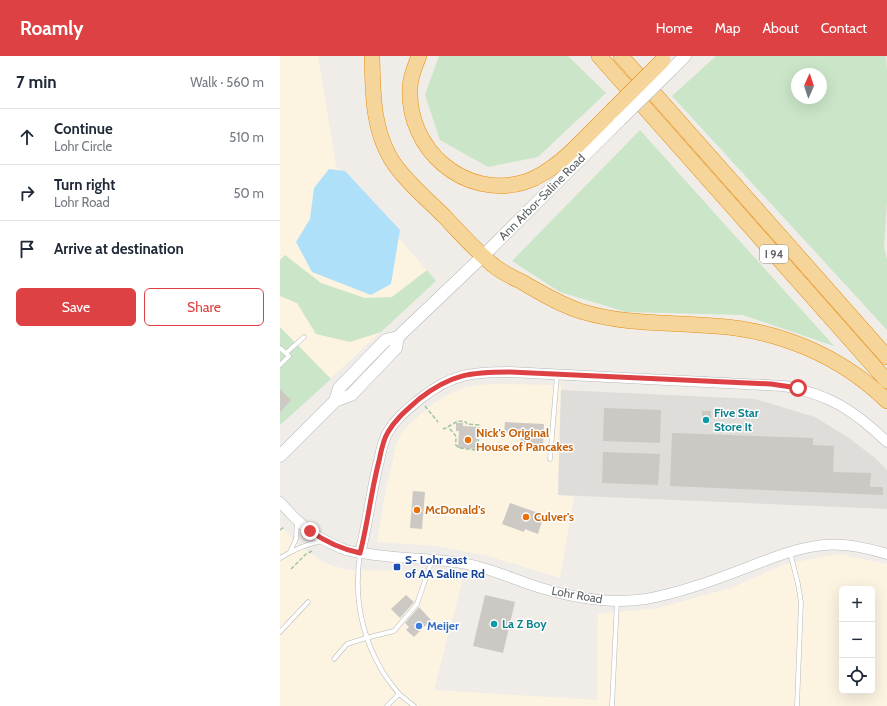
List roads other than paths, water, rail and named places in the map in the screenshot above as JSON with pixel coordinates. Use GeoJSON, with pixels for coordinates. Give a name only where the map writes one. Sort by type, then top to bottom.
{"type":"FeatureCollection","features":[{"type":"Feature","properties":{"kind":"highway"},"geometry":{"type":"LineString","coordinates":[[372,56],[374,108],[377,126],[392,160],[406,178],[494,266],[558,302],[580,311],[602,317],[626,321],[736,327],[776,336],[799,344],[838,364],[861,379],[887,401]]}},
{"type":"Feature","properties":{"kind":"highway"},"geometry":{"type":"LineString","coordinates":[[419,56],[413,71],[410,88],[411,109],[416,128],[426,146],[437,160],[454,173],[474,182],[490,185],[510,185],[541,176],[616,116],[668,62]]}},
{"type":"Feature","properties":{"kind":"highway"},"geometry":{"type":"LineString","coordinates":[[590,56],[617,76]]}},
{"type":"Feature","properties":{"kind":"highway","name":"I 94"},"geometry":{"type":"LineString","coordinates":[[599,56],[887,380]]}},
{"type":"Feature","properties":{"kind":"highway","name":"I 94"},"geometry":{"type":"LineString","coordinates":[[621,56],[887,357]]}},
{"type":"Feature","properties":{"kind":"main road"},"geometry":{"type":"LineString","coordinates":[[668,62],[685,56]]}},
{"type":"Feature","properties":{"kind":"main road","name":"Ann Arbor-Saline Road"},"geometry":{"type":"LineString","coordinates":[[280,456],[335,401],[351,395],[356,390],[396,348],[398,337],[483,256],[616,116]]}},
{"type":"Feature","properties":{"kind":"street"},"geometry":{"type":"LineString","coordinates":[[360,553],[375,474],[387,432],[398,417],[440,385],[458,376],[480,372],[771,384],[798,388],[838,403],[868,424],[887,442]]}},
{"type":"Feature","properties":{"kind":"street","name":"Lohr Road"},"geometry":{"type":"LineString","coordinates":[[280,502],[297,521],[324,541],[342,549],[379,556],[432,559],[463,563],[490,570],[540,588],[561,593],[617,601],[667,595],[711,581],[790,551],[824,544],[842,544],[887,554]]}},
{"type":"Feature","properties":{"kind":"lane"},"geometry":{"type":"LineString","coordinates":[[286,353],[304,337]]}},
{"type":"Feature","properties":{"kind":"lane"},"geometry":{"type":"LineString","coordinates":[[280,348],[289,356],[280,365]]}},
{"type":"Feature","properties":{"kind":"lane"},"geometry":{"type":"LineString","coordinates":[[550,459],[557,375]]}},
{"type":"Feature","properties":{"kind":"lane"},"geometry":{"type":"LineString","coordinates":[[290,552],[296,539],[297,521]]}},
{"type":"Feature","properties":{"kind":"lane"},"geometry":{"type":"LineString","coordinates":[[280,558],[312,543],[324,541]]}},
{"type":"Feature","properties":{"kind":"lane"},"geometry":{"type":"LineString","coordinates":[[790,551],[801,602],[797,706]]}},
{"type":"Feature","properties":{"kind":"lane"},"geometry":{"type":"LineString","coordinates":[[360,553],[358,575],[359,602],[366,638],[381,670],[399,694],[414,706]]}},
{"type":"Feature","properties":{"kind":"lane"},"geometry":{"type":"LineString","coordinates":[[334,659],[347,644],[394,631],[416,604],[432,559]]}},
{"type":"Feature","properties":{"kind":"lane"},"geometry":{"type":"LineString","coordinates":[[612,706],[617,601]]}},
{"type":"Feature","properties":{"kind":"lane"},"geometry":{"type":"LineString","coordinates":[[280,632],[308,602]]}},
{"type":"Feature","properties":{"kind":"lane"},"geometry":{"type":"LineString","coordinates":[[387,706],[399,694]]}},
{"type":"Feature","properties":{"kind":"water"},"geometry":{"type":"Polygon","coordinates":[[[329,169],[345,171],[400,230],[391,284],[371,295],[312,272],[296,242],[310,219],[314,188],[329,169]]]}},
{"type":"Feature","properties":{"kind":"place","name":"Five Star Store It"},"geometry":{"type":"Point","coordinates":[706,420]}},
{"type":"Feature","properties":{"kind":"place","name":"Nick's Original House of Pancakes"},"geometry":{"type":"Point","coordinates":[468,440]}},
{"type":"Feature","properties":{"kind":"place","name":"McDonald's"},"geometry":{"type":"Point","coordinates":[417,510]}},
{"type":"Feature","properties":{"kind":"place","name":"Culver's"},"geometry":{"type":"Point","coordinates":[526,517]}},
{"type":"Feature","properties":{"kind":"place","name":"S- Lohr east of AA Saline Rd"},"geometry":{"type":"Point","coordinates":[397,567]}},
{"type":"Feature","properties":{"kind":"place","name":"La Z Boy"},"geometry":{"type":"Point","coordinates":[494,624]}},
{"type":"Feature","properties":{"kind":"place","name":"Meijer"},"geometry":{"type":"Point","coordinates":[419,626]}}]}
